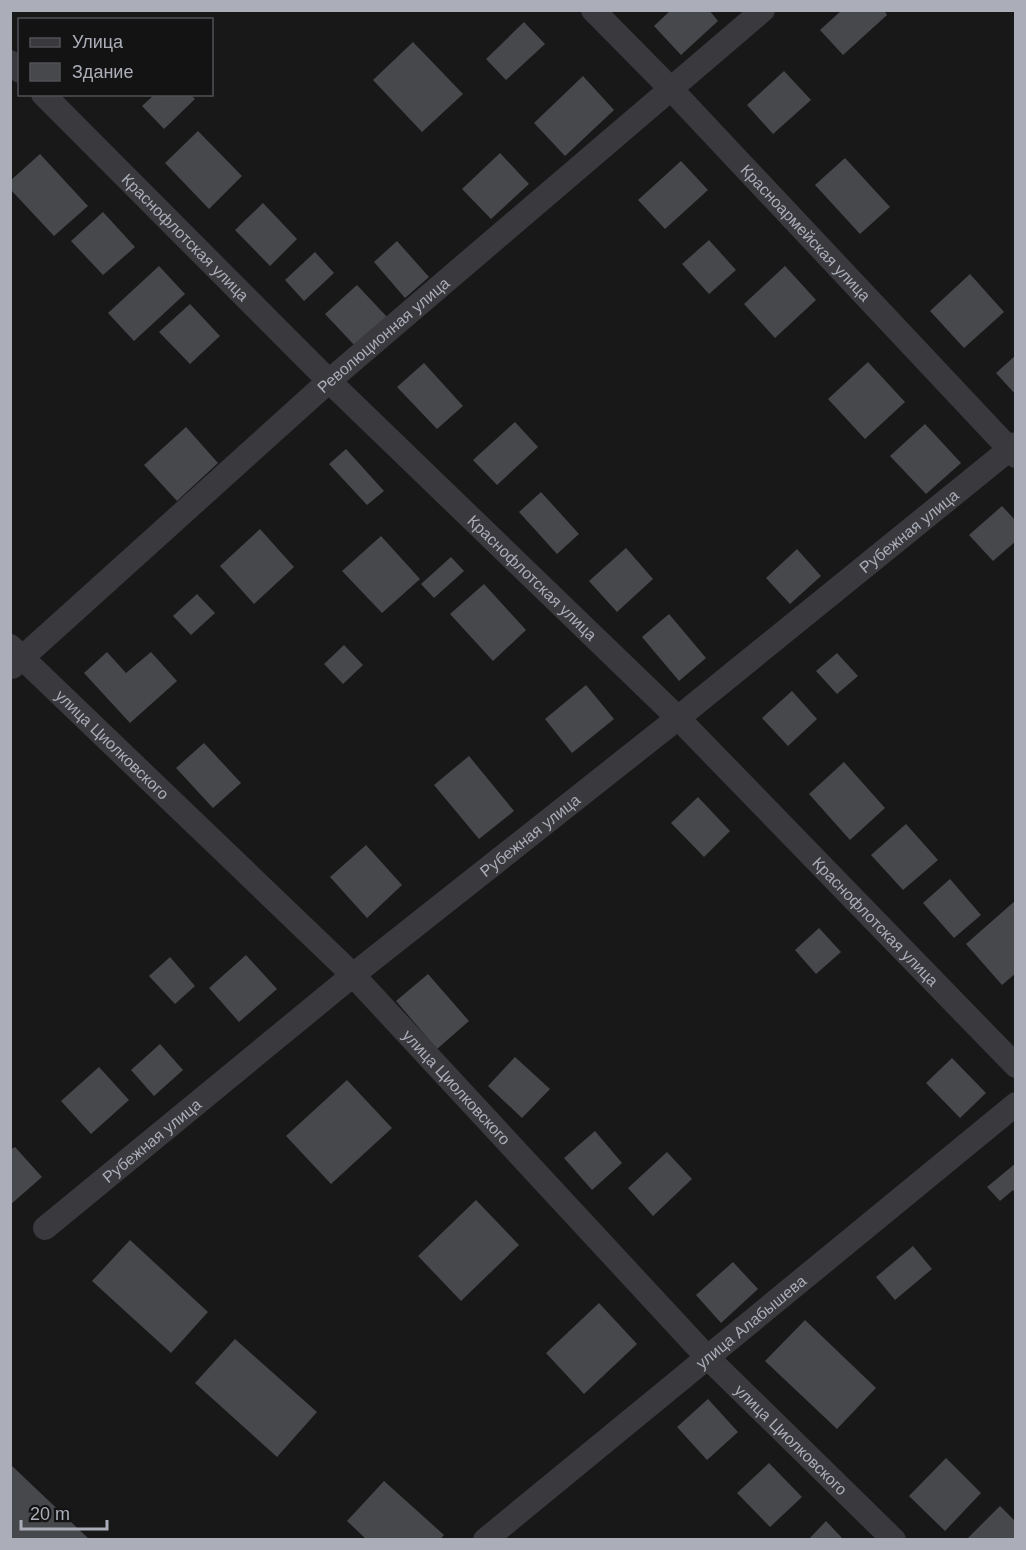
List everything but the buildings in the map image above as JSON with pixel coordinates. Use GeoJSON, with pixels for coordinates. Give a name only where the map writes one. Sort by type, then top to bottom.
{"type":"FeatureCollection","features":[{"type":"Feature","properties":{"kind":"street","name":"Красноармейская улица"},"geometry":{"type":"LineString","coordinates":[[593,10],[671,89],[1013,450]]}},
{"type":"Feature","properties":{"kind":"street","name":"Революционная улица"},"geometry":{"type":"LineString","coordinates":[[15,657],[330,381],[763,10]]}},
{"type":"Feature","properties":{"kind":"street","name":"Краснофлотская улица"},"geometry":{"type":"LineString","coordinates":[[45,96],[330,381],[678,718],[1016,1066]]}},
{"type":"Feature","properties":{"kind":"street","name":"Рубежная улица"},"geometry":{"type":"LineString","coordinates":[[45,1228],[353,975],[1013,450]]}},
{"type":"Feature","properties":{"kind":"street","name":"улица Циолковского"},"geometry":{"type":"LineString","coordinates":[[15,657],[353,975],[706,1356],[894,1539]]}},
{"type":"Feature","properties":{"kind":"street","name":"улица Алабышева"},"geometry":{"type":"LineString","coordinates":[[485,1539],[1016,1104]]}}]}
